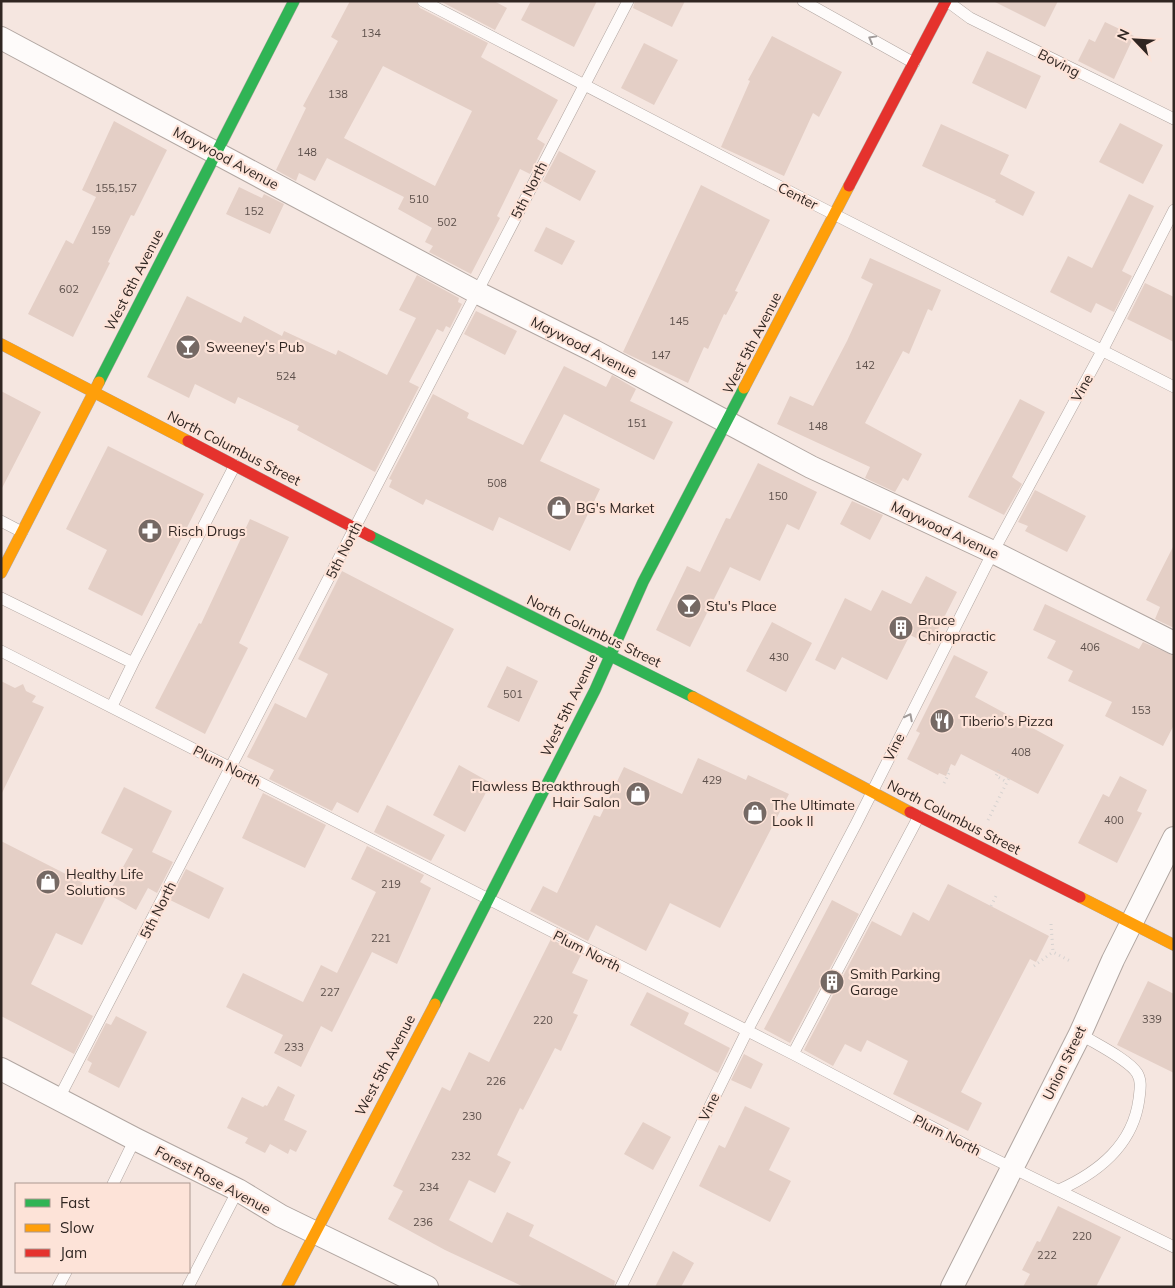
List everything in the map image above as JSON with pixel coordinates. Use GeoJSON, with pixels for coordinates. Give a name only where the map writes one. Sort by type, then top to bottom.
{"type":"FeatureCollection","features":[{"type":"Feature","properties":{"kind":"street","name":"West 6th Avenue"},"geometry":{"type":"LineString","coordinates":[[1,573],[294,1]]}},
{"type":"Feature","properties":{"kind":"street","name":"West 5th Avenue"},"geometry":{"type":"LineString","coordinates":[[287,1287],[314,1231],[489,900],[595,690],[643,582],[728,423],[834,214],[946,1]]}},
{"type":"Feature","properties":{"kind":"street","name":"Maywood Avenue"},"geometry":{"type":"LineString","coordinates":[[1,38],[476,292],[594,351],[811,467],[993,552],[1174,642]]}},
{"type":"Feature","properties":{"kind":"street","name":"North Columbus Street"},"geometry":{"type":"LineString","coordinates":[[1,344],[355,528],[610,654],[871,792],[1174,945]]}},
{"type":"Feature","properties":{"kind":"street","name":"Union Street"},"geometry":{"type":"LineString","coordinates":[[952,1287],[1080,1034],[1131,924],[1174,838]]}},
{"type":"Feature","properties":{"kind":"street","name":"Forest Rose Avenue"},"geometry":{"type":"LineString","coordinates":[[1,1069],[59,1098],[135,1140],[238,1190],[281,1216],[427,1287]]}},
{"type":"Feature","properties":{"kind":"lane","name":"Center"},"geometry":{"type":"LineString","coordinates":[[423,1],[834,214],[1174,387]]}},
{"type":"Feature","properties":{"kind":"lane","name":"5th North"},"geometry":{"type":"LineString","coordinates":[[59,1098],[628,1]]}},
{"type":"Feature","properties":{"kind":"lane"},"geometry":{"type":"LineString","coordinates":[[803,1],[914,63]]}},
{"type":"Feature","properties":{"kind":"lane","name":"Boving"},"geometry":{"type":"LineString","coordinates":[[946,1],[970,18],[1174,119]]}},
{"type":"Feature","properties":{"kind":"lane","name":"Vine"},"geometry":{"type":"LineString","coordinates":[[621,1287],[747,1031],[993,552],[1102,351],[1174,210]]}},
{"type":"Feature","properties":{"kind":"lane"},"geometry":{"type":"LineString","coordinates":[[112,706],[235,465]]}},
{"type":"Feature","properties":{"kind":"lane"},"geometry":{"type":"LineString","coordinates":[[1,522],[22,532]]}},
{"type":"Feature","properties":{"kind":"lane"},"geometry":{"type":"LineString","coordinates":[[1,598],[133,663]]}},
{"type":"Feature","properties":{"kind":"lane","name":"Plum North"},"geometry":{"type":"LineString","coordinates":[[1,651],[793,1054],[974,1149],[1013,1166],[1174,1247]]}},
{"type":"Feature","properties":{"kind":"lane"},"geometry":{"type":"LineString","coordinates":[[793,1054],[919,816]]}},
{"type":"Feature","properties":{"kind":"lane"},"geometry":{"type":"LineString","coordinates":[[1059,1190],[1095,1172],[1113,1156],[1128,1135],[1138,1109],[1141,1084],[1137,1073],[1080,1034]]}},
{"type":"Feature","properties":{"kind":"lane"},"geometry":{"type":"LineString","coordinates":[[114,1183],[135,1140]]}},
{"type":"Feature","properties":{"kind":"lane"},"geometry":{"type":"LineString","coordinates":[[188,1287],[238,1190]]}},
{"type":"Feature","properties":{"kind":"lane"},"geometry":{"type":"LineString","coordinates":[[58,1287],[65,1273]]}},
{"type":"Feature","properties":{"kind":"path"},"geometry":{"type":"LineString","coordinates":[[944,783],[950,771],[948,770]]}},
{"type":"Feature","properties":{"kind":"path"},"geometry":{"type":"LineString","coordinates":[[976,845],[1008,780],[996,776],[1000,770]]}},
{"type":"Feature","properties":{"kind":"path"},"geometry":{"type":"LineString","coordinates":[[991,906],[996,896]]}},
{"type":"Feature","properties":{"kind":"path"},"geometry":{"type":"LineString","coordinates":[[1051,924],[1053,952]]}},
{"type":"Feature","properties":{"kind":"path"},"geometry":{"type":"LineString","coordinates":[[1053,952],[1070,961]]}},
{"type":"Feature","properties":{"kind":"path"},"geometry":{"type":"LineString","coordinates":[[1034,966],[1053,952]]}},
{"type":"Feature","properties":{"kind":"building"},"geometry":{"type":"Polygon","coordinates":[[[350,1],[416,1],[420,8],[488,43],[481,57],[558,100],[537,139],[545,144],[530,174],[520,169],[497,216],[500,218],[471,274],[429,252],[433,246],[425,242],[432,228],[398,209],[404,197],[327,158],[315,181],[299,173],[296,181],[276,170],[306,108],[303,106],[338,41],[331,37],[350,1]],[[383,66],[344,138],[435,186],[472,111],[383,66]]]}},
{"type":"Feature","properties":{"kind":"building"},"geometry":{"type":"Polygon","coordinates":[[[440,1],[494,1],[507,8],[495,30],[440,1]]]}},
{"type":"Feature","properties":{"kind":"building"},"geometry":{"type":"Polygon","coordinates":[[[531,1],[597,1],[574,47],[521,20],[531,1]]]}},
{"type":"Feature","properties":{"kind":"building"},"geometry":{"type":"Polygon","coordinates":[[[635,1],[685,1],[672,27],[633,8],[635,1]]]}},
{"type":"Feature","properties":{"kind":"building"},"geometry":{"type":"Polygon","coordinates":[[[993,1],[1058,1],[1045,27],[993,1]]]}},
{"type":"Feature","properties":{"kind":"building"},"geometry":{"type":"Polygon","coordinates":[[[1105,22],[1134,36],[1114,79],[1078,61],[1089,39],[1095,42],[1105,22]]]}},
{"type":"Feature","properties":{"kind":"building"},"geometry":{"type":"Polygon","coordinates":[[[772,36],[842,72],[819,117],[813,113],[784,176],[721,147],[750,81],[748,80],[772,36]]]}},
{"type":"Feature","properties":{"kind":"building"},"geometry":{"type":"Polygon","coordinates":[[[644,43],[678,60],[654,105],[621,88],[644,43]]]}},
{"type":"Feature","properties":{"kind":"building"},"geometry":{"type":"Polygon","coordinates":[[[987,51],[1041,76],[1026,109],[972,83],[987,51]]]}},
{"type":"Feature","properties":{"kind":"building"},"geometry":{"type":"Polygon","coordinates":[[[114,121],[167,150],[134,216],[131,215],[108,262],[110,263],[73,337],[28,314],[66,240],[73,244],[96,197],[82,190],[114,121]]]}},
{"type":"Feature","properties":{"kind":"building"},"geometry":{"type":"Polygon","coordinates":[[[1120,123],[1163,145],[1143,184],[1099,162],[1120,123]]]}},
{"type":"Feature","properties":{"kind":"building"},"geometry":{"type":"Polygon","coordinates":[[[941,124],[1009,155],[1000,174],[1035,192],[1023,216],[995,202],[996,200],[922,166],[941,124]]]}},
{"type":"Feature","properties":{"kind":"building"},"geometry":{"type":"Polygon","coordinates":[[[559,151],[596,171],[580,201],[543,181],[559,151]]]}},
{"type":"Feature","properties":{"kind":"building"},"geometry":{"type":"Polygon","coordinates":[[[701,185],[770,220],[735,291],[738,292],[726,315],[724,314],[708,349],[704,347],[688,383],[623,352],[701,185]]]}},
{"type":"Feature","properties":{"kind":"building"},"geometry":{"type":"Polygon","coordinates":[[[239,187],[262,198],[264,194],[284,204],[270,234],[226,214],[239,187]]]}},
{"type":"Feature","properties":{"kind":"building"},"geometry":{"type":"Polygon","coordinates":[[[1129,194],[1154,206],[1122,271],[1132,276],[1114,312],[1096,303],[1091,313],[1050,292],[1068,256],[1092,268],[1129,194]]]}},
{"type":"Feature","properties":{"kind":"building"},"geometry":{"type":"Polygon","coordinates":[[[546,227],[575,241],[562,265],[534,251],[546,227]]]}},
{"type":"Feature","properties":{"kind":"building"},"geometry":{"type":"Polygon","coordinates":[[[870,258],[941,290],[932,311],[928,309],[909,354],[903,351],[865,423],[922,454],[908,481],[903,478],[895,492],[865,478],[870,467],[777,424],[790,396],[813,406],[847,341],[873,284],[861,278],[870,258]]]}},
{"type":"Feature","properties":{"kind":"building"},"geometry":{"type":"Polygon","coordinates":[[[417,275],[459,298],[458,302],[462,304],[450,328],[446,326],[443,332],[437,329],[409,382],[419,387],[375,472],[297,430],[299,426],[238,397],[235,404],[195,384],[189,398],[147,377],[187,296],[241,323],[244,316],[282,336],[284,331],[336,355],[338,350],[387,375],[416,318],[399,310],[417,275]]]}},
{"type":"Feature","properties":{"kind":"building"},"geometry":{"type":"Polygon","coordinates":[[[1145,283],[1174,297],[1174,342],[1127,319],[1145,283]]]}},
{"type":"Feature","properties":{"kind":"building"},"geometry":{"type":"Polygon","coordinates":[[[476,311],[517,331],[505,355],[464,334],[476,311]]]}},
{"type":"Feature","properties":{"kind":"building"},"geometry":{"type":"Polygon","coordinates":[[[564,366],[606,387],[612,375],[636,389],[630,401],[673,422],[654,460],[564,414],[540,461],[600,489],[570,551],[499,517],[493,531],[426,499],[423,505],[389,487],[392,480],[389,479],[433,394],[469,413],[467,418],[523,445],[564,366]]]}},
{"type":"Feature","properties":{"kind":"building"},"geometry":{"type":"Polygon","coordinates":[[[1,391],[41,412],[1,490],[1,391]]]}},
{"type":"Feature","properties":{"kind":"building"},"geometry":{"type":"Polygon","coordinates":[[[1020,399],[1045,412],[1012,477],[1022,484],[1004,515],[968,497],[1020,399]]]}},
{"type":"Feature","properties":{"kind":"building","name":"Risch Drugs"},"geometry":{"type":"Polygon","coordinates":[[[108,446],[204,494],[142,616],[88,589],[107,550],[66,529],[108,446]]]}},
{"type":"Feature","properties":{"kind":"building"},"geometry":{"type":"Polygon","coordinates":[[[758,463],[817,492],[799,530],[787,524],[760,581],[730,567],[690,647],[656,630],[687,566],[700,572],[726,518],[730,519],[758,463]]]}},
{"type":"Feature","properties":{"kind":"building"},"geometry":{"type":"Polygon","coordinates":[[[1035,490],[1086,516],[1067,552],[1025,531],[1028,526],[1018,522],[1035,490]]]}},
{"type":"Feature","properties":{"kind":"building"},"geometry":{"type":"Polygon","coordinates":[[[852,501],[883,515],[870,540],[840,524],[852,501]]]}},
{"type":"Feature","properties":{"kind":"building"},"geometry":{"type":"Polygon","coordinates":[[[250,519],[289,537],[239,643],[248,648],[205,734],[155,708],[199,623],[201,624],[250,519]]]}},
{"type":"Feature","properties":{"kind":"building"},"geometry":{"type":"Polygon","coordinates":[[[1174,545],[1174,628],[1155,619],[1160,607],[1146,600],[1174,545]]]}},
{"type":"Feature","properties":{"kind":"building"},"geometry":{"type":"Polygon","coordinates":[[[342,571],[454,629],[358,813],[337,802],[332,811],[269,779],[274,770],[247,757],[275,703],[306,718],[328,674],[298,659],[342,571]]]}},
{"type":"Feature","properties":{"kind":"building"},"geometry":{"type":"Polygon","coordinates":[[[926,576],[957,592],[930,645],[910,635],[887,680],[842,657],[835,670],[815,660],[845,598],[871,611],[882,590],[911,604],[926,576]]]}},
{"type":"Feature","properties":{"kind":"building"},"geometry":{"type":"Polygon","coordinates":[[[1045,604],[1139,649],[1143,642],[1174,656],[1174,725],[1163,746],[1105,716],[1112,702],[1068,681],[1073,671],[1047,658],[1056,641],[1033,630],[1045,604]]]}},
{"type":"Feature","properties":{"kind":"building"},"geometry":{"type":"Polygon","coordinates":[[[772,622],[812,643],[786,692],[746,671],[772,622]]]}},
{"type":"Feature","properties":{"kind":"building"},"geometry":{"type":"Polygon","coordinates":[[[954,655],[988,672],[975,697],[1064,745],[1038,794],[961,754],[955,766],[951,764],[946,776],[939,773],[938,775],[907,759],[920,733],[916,731],[954,655]]]}},
{"type":"Feature","properties":{"kind":"building"},"geometry":{"type":"Polygon","coordinates":[[[507,666],[538,681],[519,722],[487,707],[507,666]]]}},
{"type":"Feature","properties":{"kind":"building"},"geometry":{"type":"Polygon","coordinates":[[[1,681],[15,688],[23,684],[26,691],[36,696],[32,702],[44,707],[1,795],[1,681]]]}},
{"type":"Feature","properties":{"kind":"building"},"geometry":{"type":"Polygon","coordinates":[[[698,758],[746,780],[748,775],[789,794],[720,928],[670,903],[646,951],[596,925],[588,941],[530,911],[543,886],[557,893],[594,815],[600,817],[624,767],[682,794],[698,758]]]}},
{"type":"Feature","properties":{"kind":"building"},"geometry":{"type":"Polygon","coordinates":[[[459,765],[491,783],[465,832],[433,815],[459,765]]]}},
{"type":"Feature","properties":{"kind":"building"},"geometry":{"type":"Polygon","coordinates":[[[1120,776],[1147,790],[1137,811],[1142,813],[1117,863],[1078,843],[1103,794],[1109,797],[1120,776]]]}},
{"type":"Feature","properties":{"kind":"building"},"geometry":{"type":"Polygon","coordinates":[[[124,787],[172,811],[152,852],[173,862],[157,893],[148,888],[136,910],[108,894],[133,849],[101,833],[124,787]]]}},
{"type":"Feature","properties":{"kind":"building"},"geometry":{"type":"Polygon","coordinates":[[[263,793],[326,825],[305,868],[242,838],[263,793]]]}},
{"type":"Feature","properties":{"kind":"building"},"geometry":{"type":"Polygon","coordinates":[[[387,805],[445,835],[431,861],[374,832],[387,805]]]}},
{"type":"Feature","properties":{"kind":"building"},"geometry":{"type":"Polygon","coordinates":[[[1,841],[107,895],[82,945],[56,933],[31,984],[93,1016],[74,1054],[1,1016],[1,841]]]}},
{"type":"Feature","properties":{"kind":"building"},"geometry":{"type":"Polygon","coordinates":[[[367,846],[424,875],[420,882],[431,888],[397,964],[372,952],[332,1032],[321,1026],[301,1067],[274,1053],[283,1035],[226,1007],[243,973],[303,1002],[321,965],[337,973],[376,892],[351,879],[367,846]]]}},
{"type":"Feature","properties":{"kind":"building"},"geometry":{"type":"Polygon","coordinates":[[[186,869],[224,888],[209,919],[170,900],[186,869]]]}},
{"type":"Feature","properties":{"kind":"building"},"geometry":{"type":"Polygon","coordinates":[[[948,884],[1049,936],[1036,962],[1030,959],[961,1092],[982,1103],[968,1131],[893,1094],[908,1061],[867,1040],[861,1052],[845,1044],[833,1066],[804,1050],[872,921],[901,936],[913,912],[929,921],[948,884]]]}},
{"type":"Feature","properties":{"kind":"building"},"geometry":{"type":"Polygon","coordinates":[[[832,900],[859,914],[790,1043],[764,1029],[832,900]]]}},
{"type":"Feature","properties":{"kind":"building"},"geometry":{"type":"Polygon","coordinates":[[[551,939],[581,955],[572,973],[588,980],[573,1013],[578,1015],[561,1051],[555,1048],[523,1110],[520,1108],[497,1155],[511,1162],[495,1193],[469,1180],[449,1220],[492,1243],[507,1212],[534,1225],[529,1236],[615,1281],[614,1287],[524,1287],[445,1250],[388,1219],[403,1191],[393,1186],[442,1087],[450,1091],[469,1052],[489,1062],[551,939]]]}},
{"type":"Feature","properties":{"kind":"building"},"geometry":{"type":"Polygon","coordinates":[[[1148,981],[1174,994],[1174,1073],[1117,1045],[1148,981]]]}},
{"type":"Feature","properties":{"kind":"building"},"geometry":{"type":"Polygon","coordinates":[[[647,992],[689,1013],[684,1024],[730,1048],[718,1073],[630,1025],[647,992]]]}},
{"type":"Feature","properties":{"kind":"building"},"geometry":{"type":"Polygon","coordinates":[[[116,1016],[147,1032],[119,1088],[88,1072],[92,1063],[87,1060],[106,1023],[111,1025],[116,1016]]]}},
{"type":"Feature","properties":{"kind":"building"},"geometry":{"type":"Polygon","coordinates":[[[744,1054],[763,1064],[751,1089],[731,1080],[744,1054]]]}},
{"type":"Feature","properties":{"kind":"building"},"geometry":{"type":"Polygon","coordinates":[[[278,1086],[295,1095],[284,1120],[307,1131],[296,1152],[290,1149],[288,1154],[270,1144],[265,1153],[245,1143],[248,1138],[227,1128],[242,1097],[263,1107],[267,1106],[278,1086]]]}},
{"type":"Feature","properties":{"kind":"building"},"geometry":{"type":"Polygon","coordinates":[[[745,1106],[790,1128],[769,1170],[791,1181],[770,1222],[699,1186],[719,1145],[725,1148],[745,1106]]]}},
{"type":"Feature","properties":{"kind":"building"},"geometry":{"type":"Polygon","coordinates":[[[643,1122],[671,1137],[653,1170],[624,1154],[643,1122]]]}},
{"type":"Feature","properties":{"kind":"building"},"geometry":{"type":"Polygon","coordinates":[[[1058,1206],[1121,1237],[1096,1287],[1023,1287],[1030,1274],[1022,1270],[1037,1241],[1040,1242],[1058,1206]]]}},
{"type":"Feature","properties":{"kind":"building"},"geometry":{"type":"Polygon","coordinates":[[[673,1251],[694,1263],[681,1287],[655,1287],[673,1251]]]}},
{"type":"Feature","properties":{"kind":"traffic: fast"},"geometry":{"type":"LineString","coordinates":[[99,382],[294,1]]}},
{"type":"Feature","properties":{"kind":"traffic: fast"},"geometry":{"type":"LineString","coordinates":[[435,1004],[595,690],[643,582],[744,388]]}},
{"type":"Feature","properties":{"kind":"traffic: fast"},"geometry":{"type":"LineString","coordinates":[[370,536],[693,697]]}},
{"type":"Feature","properties":{"kind":"traffic: slow"},"geometry":{"type":"LineString","coordinates":[[744,388],[849,186]]}},
{"type":"Feature","properties":{"kind":"traffic: slow"},"geometry":{"type":"LineString","coordinates":[[1,344],[188,441]]}},
{"type":"Feature","properties":{"kind":"traffic: slow"},"geometry":{"type":"LineString","coordinates":[[1,573],[99,382]]}},
{"type":"Feature","properties":{"kind":"traffic: slow"},"geometry":{"type":"LineString","coordinates":[[693,697],[910,812]]}},
{"type":"Feature","properties":{"kind":"traffic: slow"},"geometry":{"type":"LineString","coordinates":[[1080,897],[1174,945]]}},
{"type":"Feature","properties":{"kind":"traffic: slow"},"geometry":{"type":"LineString","coordinates":[[287,1287],[435,1004]]}},
{"type":"Feature","properties":{"kind":"traffic: jam"},"geometry":{"type":"LineString","coordinates":[[849,186],[946,1]]}},
{"type":"Feature","properties":{"kind":"traffic: jam"},"geometry":{"type":"LineString","coordinates":[[188,441],[370,536]]}},
{"type":"Feature","properties":{"kind":"traffic: jam"},"geometry":{"type":"LineString","coordinates":[[910,812],[1080,897]]}},
{"type":"Feature","properties":{"kind":"place","name":"Sweeney's Pub"},"geometry":{"type":"Point","coordinates":[188,347]}},
{"type":"Feature","properties":{"kind":"place","name":"BG's Market"},"geometry":{"type":"Point","coordinates":[559,508]}},
{"type":"Feature","properties":{"kind":"place","name":"Risch Drugs"},"geometry":{"type":"Point","coordinates":[150,531]}},
{"type":"Feature","properties":{"kind":"place","name":"Stu's Place"},"geometry":{"type":"Point","coordinates":[689,606]}},
{"type":"Feature","properties":{"kind":"place","name":"Bruce Chiropractic"},"geometry":{"type":"Point","coordinates":[901,628]}},
{"type":"Feature","properties":{"kind":"place","name":"Tiberio's Pizza"},"geometry":{"type":"Point","coordinates":[942,721]}},
{"type":"Feature","properties":{"kind":"place","name":"Flawless Breakthrough Hair Salon"},"geometry":{"type":"Point","coordinates":[638,794]}},
{"type":"Feature","properties":{"kind":"place","name":"The Ultimate Look II"},"geometry":{"type":"Point","coordinates":[755,813]}},
{"type":"Feature","properties":{"kind":"place","name":"Healthy Life Solutions"},"geometry":{"type":"Point","coordinates":[48,882]}},
{"type":"Feature","properties":{"kind":"place","name":"Smith Parking Garage"},"geometry":{"type":"Point","coordinates":[832,982]}}]}
